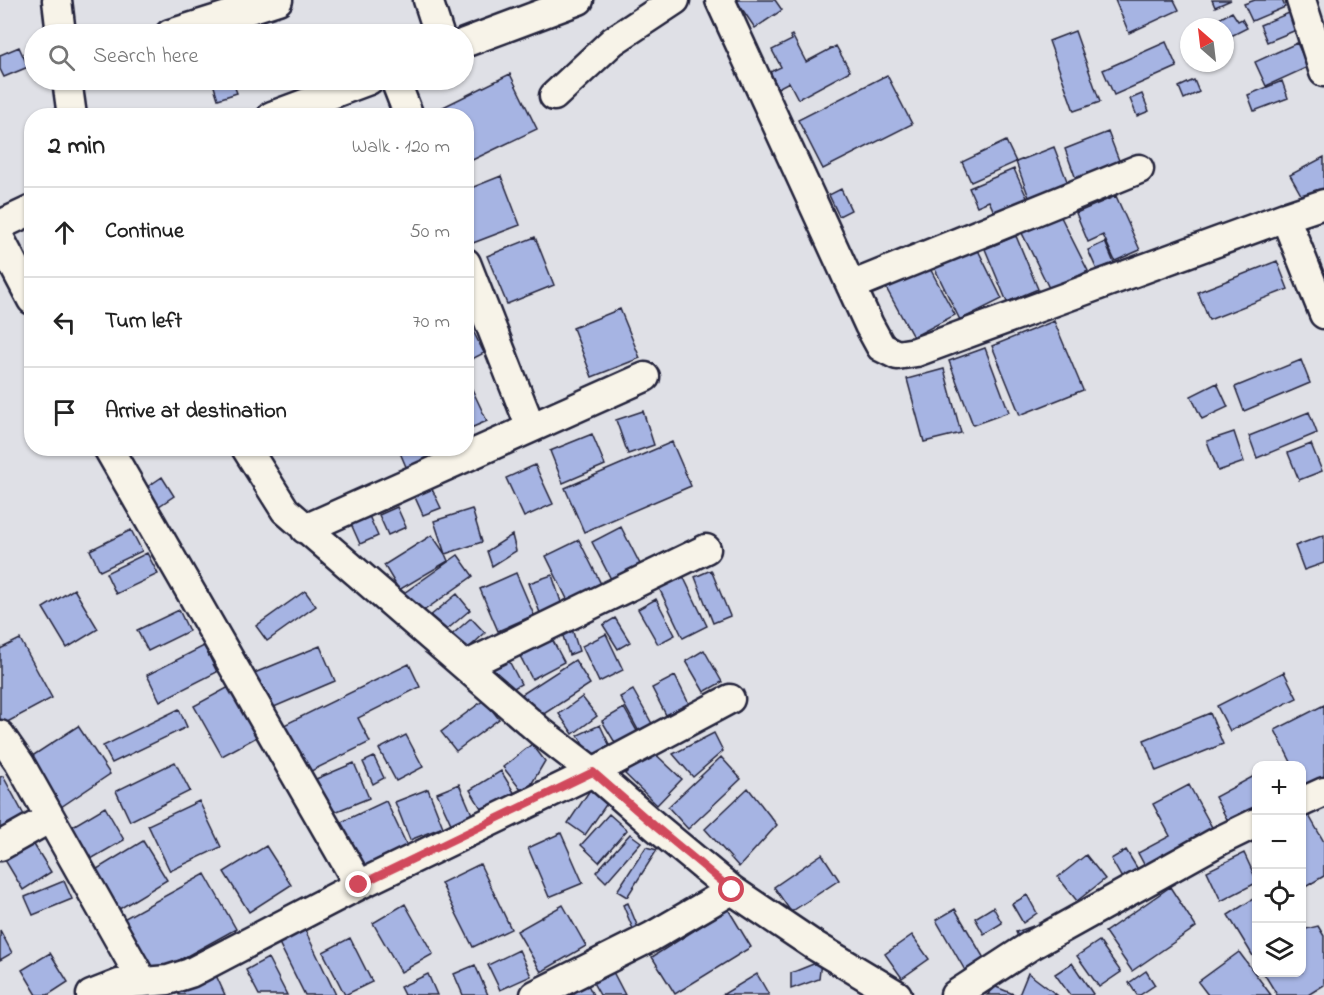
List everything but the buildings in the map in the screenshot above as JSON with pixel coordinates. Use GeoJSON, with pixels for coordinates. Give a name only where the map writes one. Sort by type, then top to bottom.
{"type":"FeatureCollection","features":[{"type":"Feature","properties":{"kind":"street"},"geometry":{"type":"LineString","coordinates":[[57,0],[60,24]]}},
{"type":"Feature","properties":{"kind":"street"},"geometry":{"type":"LineString","coordinates":[[202,24],[278,0]]}},
{"type":"Feature","properties":{"kind":"street"},"geometry":{"type":"LineString","coordinates":[[428,0],[436,24]]}},
{"type":"Feature","properties":{"kind":"street"},"geometry":{"type":"LineString","coordinates":[[474,39],[579,0]]}},
{"type":"Feature","properties":{"kind":"street"},"geometry":{"type":"LineString","coordinates":[[554,96],[613,41],[675,0]]}},
{"type":"Feature","properties":{"kind":"street"},"geometry":{"type":"LineString","coordinates":[[720,0],[868,325],[881,347],[897,355],[916,352],[1324,204]]}},
{"type":"Feature","properties":{"kind":"street"},"geometry":{"type":"LineString","coordinates":[[1301,0],[1324,72]]}},
{"type":"Feature","properties":{"kind":"street"},"geometry":{"type":"LineString","coordinates":[[68,90],[71,108]]}},
{"type":"Feature","properties":{"kind":"street"},"geometry":{"type":"LineString","coordinates":[[294,108],[342,90]]}},
{"type":"Feature","properties":{"kind":"street"},"geometry":{"type":"LineString","coordinates":[[399,90],[406,108]]}},
{"type":"Feature","properties":{"kind":"street"},"geometry":{"type":"LineString","coordinates":[[851,286],[1139,169]]}},
{"type":"Feature","properties":{"kind":"street"},"geometry":{"type":"LineString","coordinates":[[0,225],[24,214]]}},
{"type":"Feature","properties":{"kind":"street"},"geometry":{"type":"LineString","coordinates":[[1285,217],[1324,314]]}},
{"type":"Feature","properties":{"kind":"street"},"geometry":{"type":"LineString","coordinates":[[0,239],[24,285]]}},
{"type":"Feature","properties":{"kind":"street"},"geometry":{"type":"LineString","coordinates":[[474,283],[531,428]]}},
{"type":"Feature","properties":{"kind":"street"},"geometry":{"type":"LineString","coordinates":[[474,453],[645,377]]}},
{"type":"Feature","properties":{"kind":"street"},"geometry":{"type":"LineString","coordinates":[[113,456],[359,885]]}},
{"type":"Feature","properties":{"kind":"street"},"geometry":{"type":"LineString","coordinates":[[251,456],[285,510],[305,529],[542,732],[593,772],[732,890],[812,944],[897,995]]}},
{"type":"Feature","properties":{"kind":"street"},"geometry":{"type":"LineString","coordinates":[[305,529],[468,456]]}},
{"type":"Feature","properties":{"kind":"street"},"geometry":{"type":"LineString","coordinates":[[465,666],[706,549]]}},
{"type":"Feature","properties":{"kind":"street"},"geometry":{"type":"LineString","coordinates":[[91,995],[119,984],[168,980],[190,973],[359,885],[593,772],[730,699]]}},
{"type":"Feature","properties":{"kind":"street"},"geometry":{"type":"LineString","coordinates":[[0,735],[20,764],[143,982]]}},
{"type":"Feature","properties":{"kind":"street"},"geometry":{"type":"LineString","coordinates":[[1306,800],[1324,792]]}},
{"type":"Feature","properties":{"kind":"street"},"geometry":{"type":"LineString","coordinates":[[0,846],[50,818]]}},
{"type":"Feature","properties":{"kind":"street"},"geometry":{"type":"LineString","coordinates":[[955,995],[1030,946],[1219,841],[1252,825]]}},
{"type":"Feature","properties":{"kind":"street"},"geometry":{"type":"LineString","coordinates":[[535,995],[651,937],[732,890]]}},
{"type":"Feature","properties":{"kind":"route"},"geometry":{"type":"LineString","coordinates":[[359,885],[593,772],[732,890]]}}]}
